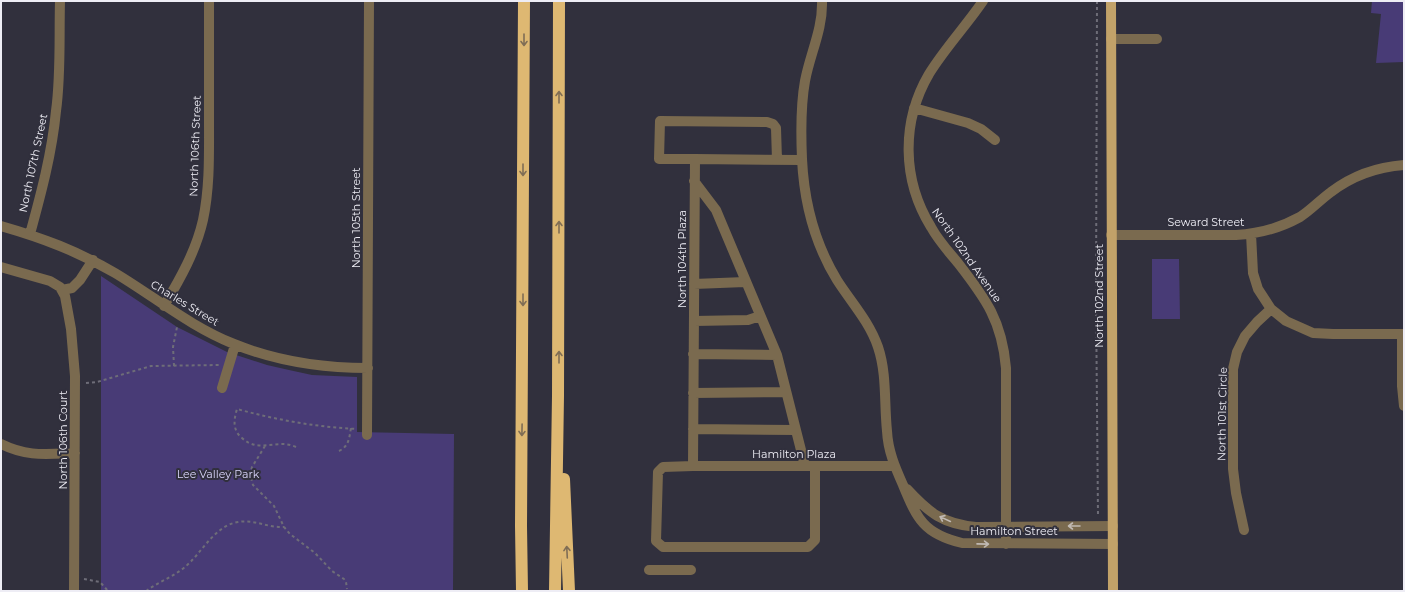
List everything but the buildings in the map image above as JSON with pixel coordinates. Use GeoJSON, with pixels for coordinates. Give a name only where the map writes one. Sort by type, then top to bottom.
{"type":"FeatureCollection","features":[{"type":"Feature","properties":{"kind":"highway"},"geometry":{"type":"LineString","coordinates":[[522,591],[521,526],[524,1]]}},
{"type":"Feature","properties":{"kind":"highway"},"geometry":{"type":"LineString","coordinates":[[555,591],[558,396],[559,1]]}},
{"type":"Feature","properties":{"kind":"highway"},"geometry":{"type":"LineString","coordinates":[[558,396],[569,591]]}},
{"type":"Feature","properties":{"kind":"highway"},"geometry":{"type":"LineString","coordinates":[[516,591],[521,526]]}},
{"type":"Feature","properties":{"kind":"main road","name":"North 102nd Street"},"geometry":{"type":"LineString","coordinates":[[1111,1],[1113,591]]}},
{"type":"Feature","properties":{"kind":"street","name":"North 107th Street"},"geometry":{"type":"LineString","coordinates":[[30,234],[49,158],[56,111],[59,74],[60,1]]}},
{"type":"Feature","properties":{"kind":"street","name":"North 106th Street"},"geometry":{"type":"LineString","coordinates":[[164,306],[183,274],[194,248],[203,220],[207,191],[209,147],[209,1]]}},
{"type":"Feature","properties":{"kind":"street","name":"North 105th Street"},"geometry":{"type":"LineString","coordinates":[[367,432],[369,1]]}},
{"type":"Feature","properties":{"kind":"street"},"geometry":{"type":"LineString","coordinates":[[822,1],[821,20],[818,35],[804,88],[802,160],[809,212],[819,244],[831,270],[846,294],[865,319],[878,346],[884,370],[888,443],[894,466],[903,485]]}},
{"type":"Feature","properties":{"kind":"street","name":"North 102nd Avenue"},"geometry":{"type":"LineString","coordinates":[[983,1],[938,60],[924,83],[914,108],[909,131],[908,152],[912,184],[919,205],[930,226],[986,301],[996,321],[1003,341],[1006,368],[1006,544]]}},
{"type":"Feature","properties":{"kind":"street"},"geometry":{"type":"LineString","coordinates":[[1111,39],[1157,39]]}},
{"type":"Feature","properties":{"kind":"street"},"geometry":{"type":"LineString","coordinates":[[914,108],[968,123],[981,129],[995,140]]}},
{"type":"Feature","properties":{"kind":"street"},"geometry":{"type":"LineString","coordinates":[[777,160],[776,128],[773,124],[767,122],[660,121],[659,159],[695,159],[777,160],[802,160]]}},
{"type":"Feature","properties":{"kind":"street","name":"North 104th Plaza"},"geometry":{"type":"LineString","coordinates":[[693,466],[695,159]]}},
{"type":"Feature","properties":{"kind":"street","name":"Seward Street"},"geometry":{"type":"LineString","coordinates":[[1111,235],[1251,234],[1271,229],[1297,218],[1310,210],[1339,186],[1362,174],[1378,169],[1404,165]]}},
{"type":"Feature","properties":{"kind":"street"},"geometry":{"type":"LineString","coordinates":[[694,181],[716,210],[777,354],[805,466]]}},
{"type":"Feature","properties":{"kind":"street","name":"Charles Street"},"geometry":{"type":"LineString","coordinates":[[1,226],[30,234],[63,246],[93,260],[207,332],[235,345],[270,356],[298,362],[368,368]]}},
{"type":"Feature","properties":{"kind":"street"},"geometry":{"type":"LineString","coordinates":[[1251,234],[1252,266],[1255,281],[1262,296],[1271,309],[1286,321],[1313,333],[1403,334],[1401,370],[1404,406]]}},
{"type":"Feature","properties":{"kind":"street"},"geometry":{"type":"LineString","coordinates":[[1,267],[50,281],[57,284],[62,290],[72,288],[80,280],[93,260]]}},
{"type":"Feature","properties":{"kind":"street"},"geometry":{"type":"LineString","coordinates":[[694,284],[746,282]]}},
{"type":"Feature","properties":{"kind":"street","name":"North 106th Court"},"geometry":{"type":"LineString","coordinates":[[62,290],[65,296],[69,316],[75,383],[74,591]]}},
{"type":"Feature","properties":{"kind":"street","name":"North 101st Circle"},"geometry":{"type":"LineString","coordinates":[[1244,530],[1236,493],[1233,469],[1233,369],[1237,352],[1245,336],[1271,309]]}},
{"type":"Feature","properties":{"kind":"street"},"geometry":{"type":"LineString","coordinates":[[694,320],[748,320],[760,316]]}},
{"type":"Feature","properties":{"kind":"street"},"geometry":{"type":"LineString","coordinates":[[222,388],[235,345]]}},
{"type":"Feature","properties":{"kind":"street"},"geometry":{"type":"LineString","coordinates":[[694,354],[777,354]]}},
{"type":"Feature","properties":{"kind":"street"},"geometry":{"type":"LineString","coordinates":[[693,393],[786,392]]}},
{"type":"Feature","properties":{"kind":"street"},"geometry":{"type":"LineString","coordinates":[[693,429],[796,430]]}},
{"type":"Feature","properties":{"kind":"street"},"geometry":{"type":"LineString","coordinates":[[1,444],[25,453],[75,453]]}},
{"type":"Feature","properties":{"kind":"street","name":"Hamilton Plaza"},"geometry":{"type":"LineString","coordinates":[[816,466],[815,540],[808,547],[663,547],[656,541],[658,472],[662,467],[693,466],[816,466],[894,466]]}},
{"type":"Feature","properties":{"kind":"street","name":"Hamilton Street"},"geometry":{"type":"LineString","coordinates":[[903,485],[932,513],[958,525],[1113,526]]}},
{"type":"Feature","properties":{"kind":"street","name":"Hamilton Street"},"geometry":{"type":"LineString","coordinates":[[903,485],[910,502],[919,518],[926,526],[936,533],[962,543],[1113,544]]}},
{"type":"Feature","properties":{"kind":"street"},"geometry":{"type":"LineString","coordinates":[[649,570],[691,570]]}},
{"type":"Feature","properties":{"kind":"path"},"geometry":{"type":"LineString","coordinates":[[1096,1],[1098,526]]}},
{"type":"Feature","properties":{"kind":"path"},"geometry":{"type":"LineString","coordinates":[[174,366],[173,347],[176,327]]}},
{"type":"Feature","properties":{"kind":"path"},"geometry":{"type":"LineString","coordinates":[[75,383],[97,382],[151,366],[223,364]]}},
{"type":"Feature","properties":{"kind":"path"},"geometry":{"type":"LineString","coordinates":[[296,448],[289,444],[282,443],[265,446],[249,444],[238,435],[234,420],[238,409],[286,421],[325,427],[351,428],[367,432]]}},
{"type":"Feature","properties":{"kind":"path"},"geometry":{"type":"LineString","coordinates":[[339,451],[345,448],[348,443],[351,428]]}},
{"type":"Feature","properties":{"kind":"path"},"geometry":{"type":"LineString","coordinates":[[265,446],[252,467],[250,474],[253,485],[274,506],[284,527],[297,540],[315,553],[332,571],[344,579],[347,588]]}},
{"type":"Feature","properties":{"kind":"path"},"geometry":{"type":"LineString","coordinates":[[209,473],[225,471],[250,474]]}},
{"type":"Feature","properties":{"kind":"path"},"geometry":{"type":"LineString","coordinates":[[146,591],[184,568],[197,556],[217,532],[226,526],[236,522],[247,521],[274,527],[284,527]]}},
{"type":"Feature","properties":{"kind":"path"},"geometry":{"type":"LineString","coordinates":[[74,578],[100,582],[108,591]]}},
{"type":"Feature","properties":{"kind":"green space"},"geometry":{"type":"Polygon","coordinates":[[[1372,1],[1404,1],[1404,62],[1376,63],[1381,14],[1371,13],[1372,1]]]}},
{"type":"Feature","properties":{"kind":"green space"},"geometry":{"type":"Polygon","coordinates":[[[1152,259],[1179,259],[1180,319],[1152,319],[1152,259]]]}},
{"type":"Feature","properties":{"kind":"green space","name":"Lee Valley Park"},"geometry":{"type":"Polygon","coordinates":[[[101,276],[177,327],[227,352],[267,365],[312,375],[357,377],[357,432],[454,434],[453,591],[101,591],[101,276]]]}}]}
